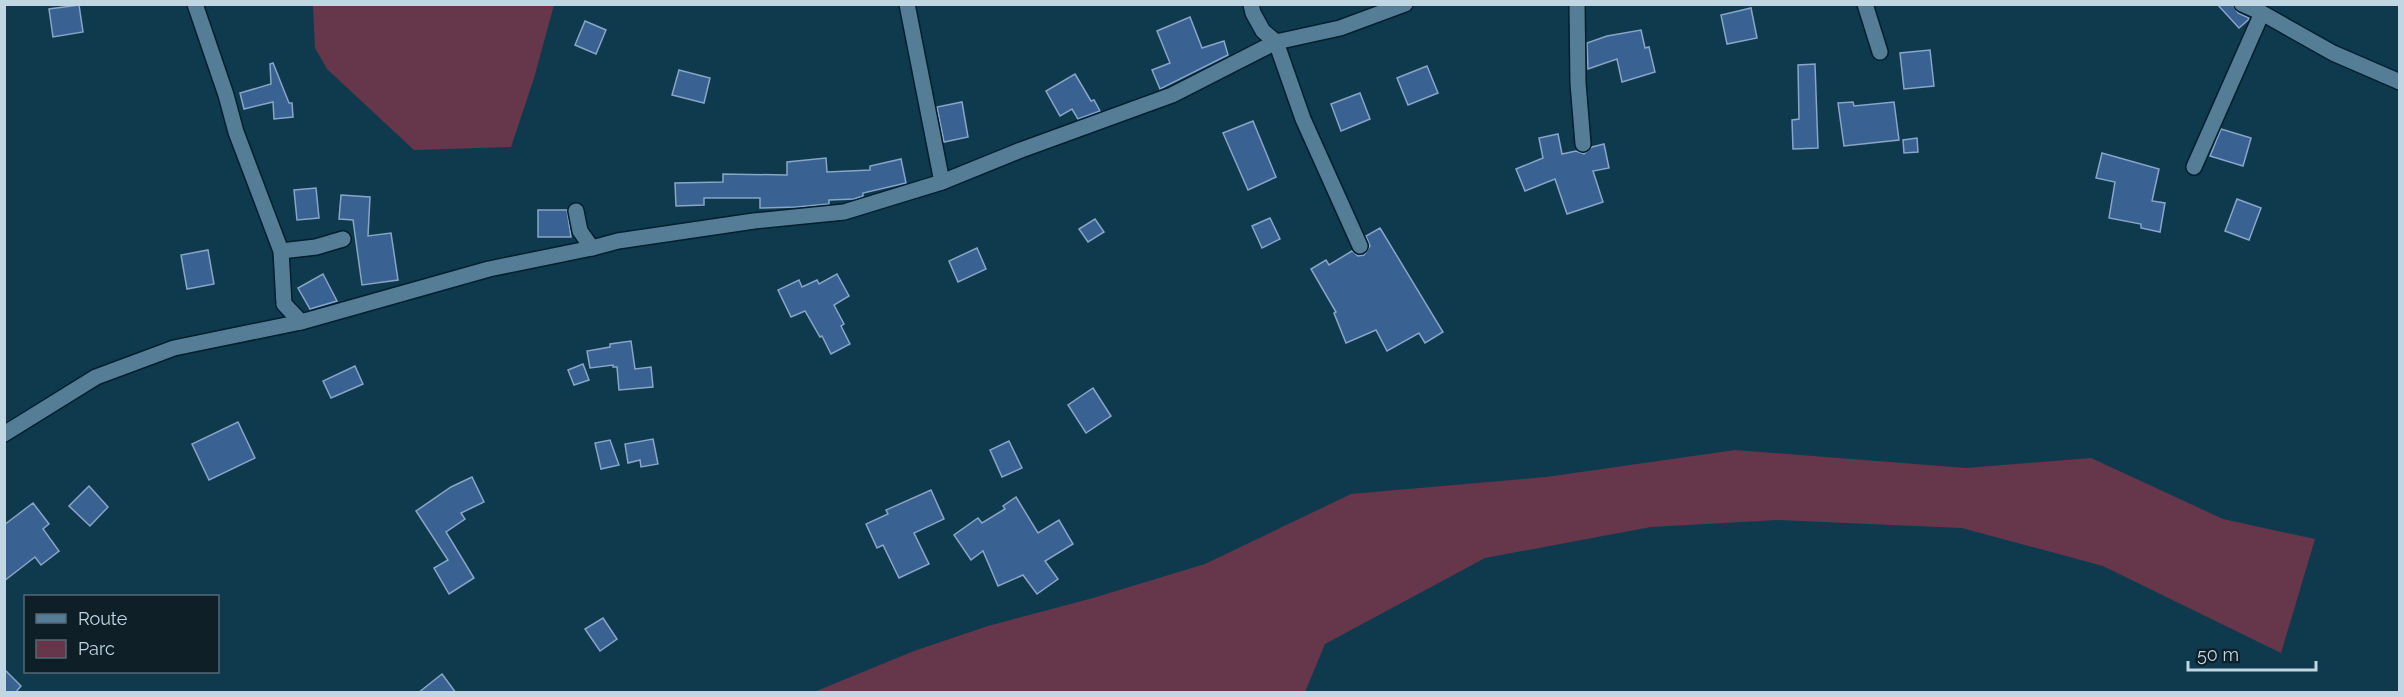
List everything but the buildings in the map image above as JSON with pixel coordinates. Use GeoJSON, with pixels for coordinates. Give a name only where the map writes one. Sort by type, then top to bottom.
{"type":"FeatureCollection","features":[{"type":"Feature","properties":{"kind":"street"},"geometry":{"type":"LineString","coordinates":[[195,4],[236,132],[281,251],[284,304],[301,322]]}},
{"type":"Feature","properties":{"kind":"street"},"geometry":{"type":"LineString","coordinates":[[907,4],[942,182]]}},
{"type":"Feature","properties":{"kind":"street"},"geometry":{"type":"LineString","coordinates":[[1251,4],[1253,13],[1263,31],[1276,42],[1303,119],[1360,246]]}},
{"type":"Feature","properties":{"kind":"street"},"geometry":{"type":"LineString","coordinates":[[4,434],[96,377],[174,348],[301,322],[489,268],[629,239],[844,212],[942,182],[1021,150],[1172,95],[1276,42],[1340,28],[1406,4]]}},
{"type":"Feature","properties":{"kind":"street"},"geometry":{"type":"LineString","coordinates":[[1577,4],[1578,83],[1583,144]]}},
{"type":"Feature","properties":{"kind":"street"},"geometry":{"type":"LineString","coordinates":[[1865,4],[1880,52]]}},
{"type":"Feature","properties":{"kind":"street"},"geometry":{"type":"LineString","coordinates":[[2242,4],[2333,53],[2400,82]]}},
{"type":"Feature","properties":{"kind":"street"},"geometry":{"type":"LineString","coordinates":[[2194,167],[2262,13]]}},
{"type":"Feature","properties":{"kind":"street"},"geometry":{"type":"LineString","coordinates":[[576,211],[580,231],[592,248]]}},
{"type":"Feature","properties":{"kind":"street"},"geometry":{"type":"LineString","coordinates":[[281,251],[316,247],[343,239]]}},
{"type":"Feature","properties":{"kind":"green space"},"geometry":{"type":"Polygon","coordinates":[[[313,5],[554,5],[534,78],[511,147],[414,150],[327,69],[315,48],[313,5]]]}},
{"type":"Feature","properties":{"kind":"green space"},"geometry":{"type":"Polygon","coordinates":[[[1735,450],[1966,468],[2091,458],[2223,519],[2315,539],[2281,653],[2103,566],[1962,528],[1777,520],[1651,527],[1485,558],[1325,644],[1305,692],[814,692],[914,651],[988,626],[1093,598],[1205,564],[1351,494],[1546,477],[1735,450]]]}}]}
